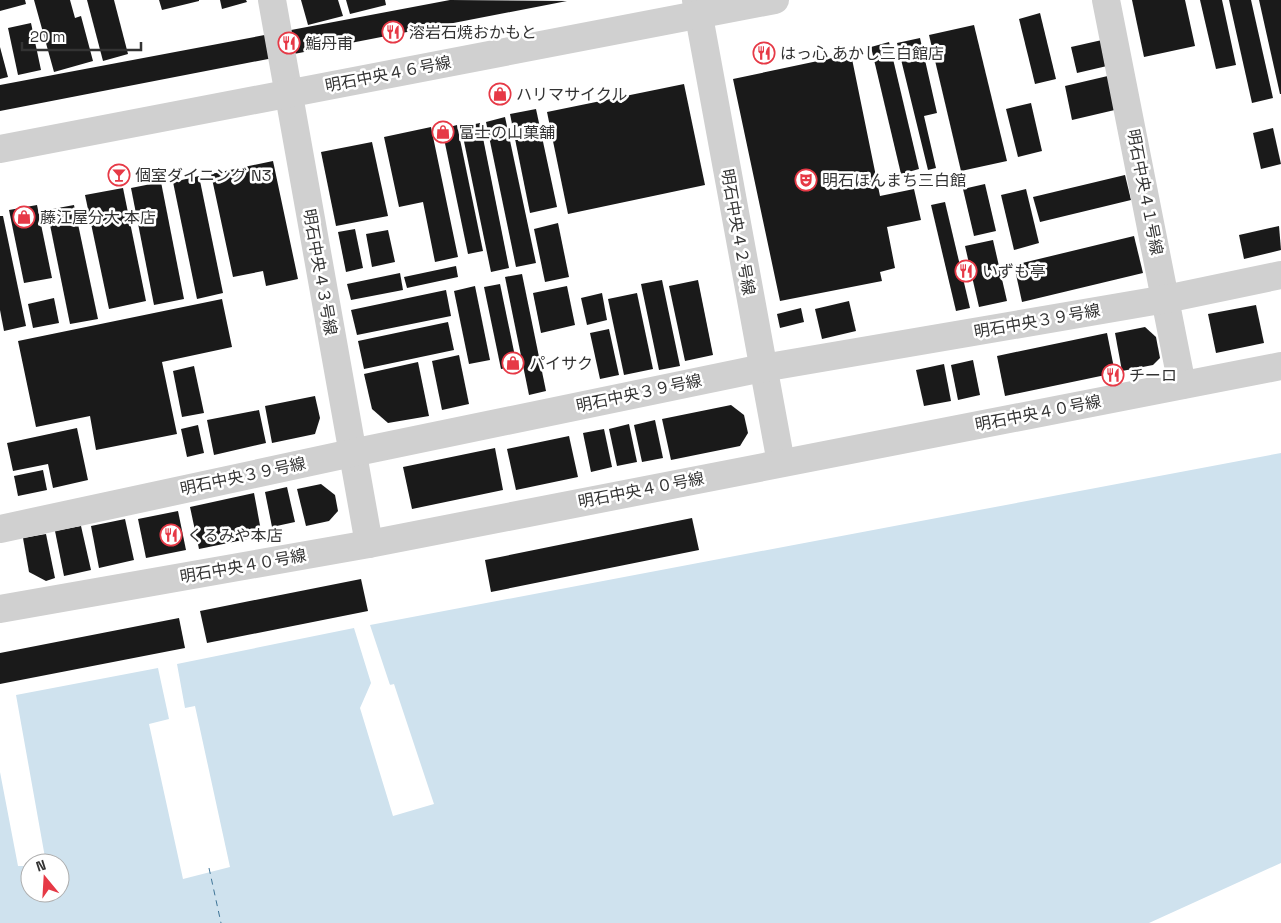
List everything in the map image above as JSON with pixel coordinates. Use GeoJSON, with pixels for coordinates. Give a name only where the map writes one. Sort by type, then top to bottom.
{"type":"FeatureCollection","features":[{"type":"Feature","properties":{"kind":"street","name":"明石中央４３号線"},"geometry":{"type":"LineString","coordinates":[[272,0],[369,544]]}},
{"type":"Feature","properties":{"kind":"street","name":"明石中央４６号線"},"geometry":{"type":"LineString","coordinates":[[0,149],[288,94],[698,7],[775,0]]}},
{"type":"Feature","properties":{"kind":"street","name":"明石中央４１号線"},"geometry":{"type":"LineString","coordinates":[[1106,0],[1182,385]]}},
{"type":"Feature","properties":{"kind":"street","name":"明石中央４２号線"},"geometry":{"type":"LineString","coordinates":[[698,7],[781,463]]}},
{"type":"Feature","properties":{"kind":"street","name":"明石中央３９号線"},"geometry":{"type":"LineString","coordinates":[[0,529],[352,453],[763,368],[1166,299],[1281,274]]}},
{"type":"Feature","properties":{"kind":"street","name":"明石中央４０号線"},"geometry":{"type":"LineString","coordinates":[[0,609],[369,544],[1281,366]]}},
{"type":"Feature","properties":{"kind":"water"},"geometry":{"type":"Polygon","coordinates":[[[1281,453],[1281,863],[1149,923],[0,923],[0,772],[18,866],[20,866],[20,903],[70,903],[70,853],[44,853],[16,695],[158,668],[169,719],[149,724],[183,879],[230,867],[195,706],[185,708],[177,664],[354,628],[371,683],[360,708],[393,816],[434,804],[394,684],[390,685],[370,625],[1281,453]]]}},
{"type":"Feature","properties":{"kind":"pier"},"geometry":{"type":"Polygon","coordinates":[[[369,624],[388,684],[394,686],[425,786],[392,687],[388,686],[368,626],[369,624]]]}},
{"type":"Feature","properties":{"kind":"building"},"geometry":{"type":"Polygon","coordinates":[[[0,0],[25,0],[26,4],[0,11],[0,0]]]}},
{"type":"Feature","properties":{"kind":"building"},"geometry":{"type":"Polygon","coordinates":[[[34,0],[70,0],[75,18],[81,16],[93,61],[54,72],[34,0]]]}},
{"type":"Feature","properties":{"kind":"building"},"geometry":{"type":"Polygon","coordinates":[[[87,0],[114,0],[128,54],[103,61],[87,0]]]}},
{"type":"Feature","properties":{"kind":"building"},"geometry":{"type":"Polygon","coordinates":[[[159,0],[199,0],[199,1],[162,10],[159,0]]]}},
{"type":"Feature","properties":{"kind":"building"},"geometry":{"type":"Polygon","coordinates":[[[220,0],[246,0],[247,2],[222,9],[220,0]]]}},
{"type":"Feature","properties":{"kind":"building"},"geometry":{"type":"Polygon","coordinates":[[[301,0],[338,0],[343,16],[308,25],[301,0]]]}},
{"type":"Feature","properties":{"kind":"building"},"geometry":{"type":"Polygon","coordinates":[[[346,0],[385,0],[386,5],[350,14],[346,0]]]}},
{"type":"Feature","properties":{"kind":"building","name":"鮨丹甫"},"geometry":{"type":"Polygon","coordinates":[[[450,0],[567,1],[0,111],[0,85],[450,0]]]}},
{"type":"Feature","properties":{"kind":"building"},"geometry":{"type":"Polygon","coordinates":[[[1132,0],[1185,0],[1195,46],[1144,57],[1132,0]]]}},
{"type":"Feature","properties":{"kind":"building"},"geometry":{"type":"Polygon","coordinates":[[[1200,0],[1222,0],[1236,65],[1216,69],[1200,0]]]}},
{"type":"Feature","properties":{"kind":"building"},"geometry":{"type":"Polygon","coordinates":[[[1229,0],[1251,0],[1273,98],[1252,103],[1229,0]]]}},
{"type":"Feature","properties":{"kind":"building"},"geometry":{"type":"Polygon","coordinates":[[[1259,0],[1281,0],[1281,94],[1280,94],[1259,0]]]}},
{"type":"Feature","properties":{"kind":"building"},"geometry":{"type":"Polygon","coordinates":[[[1040,13],[1056,79],[1035,84],[1019,19],[1040,13]]]}},
{"type":"Feature","properties":{"kind":"building"},"geometry":{"type":"Polygon","coordinates":[[[31,23],[41,70],[18,75],[8,28],[31,23]]]}},
{"type":"Feature","properties":{"kind":"building"},"geometry":{"type":"Polygon","coordinates":[[[974,25],[1007,161],[961,171],[929,35],[974,25]]]}},
{"type":"Feature","properties":{"kind":"building"},"geometry":{"type":"Polygon","coordinates":[[[920,38],[937,113],[924,116],[936,168],[928,170],[897,43],[920,38]]]}},
{"type":"Feature","properties":{"kind":"building"},"geometry":{"type":"Polygon","coordinates":[[[1102,40],[1107,66],[1077,73],[1071,47],[1102,40]]]}},
{"type":"Feature","properties":{"kind":"building"},"geometry":{"type":"Polygon","coordinates":[[[889,42],[919,169],[901,174],[871,47],[889,42]]]}},
{"type":"Feature","properties":{"kind":"building"},"geometry":{"type":"Polygon","coordinates":[[[0,47],[8,77],[0,79],[0,47]]]}},
{"type":"Feature","properties":{"kind":"building"},"geometry":{"type":"Polygon","coordinates":[[[851,54],[880,196],[914,189],[921,220],[887,227],[895,268],[880,272],[882,281],[780,301],[733,79],[851,54]]]}},
{"type":"Feature","properties":{"kind":"building"},"geometry":{"type":"Polygon","coordinates":[[[1112,75],[1119,109],[1072,120],[1065,86],[1112,75]]]}},
{"type":"Feature","properties":{"kind":"building"},"geometry":{"type":"Polygon","coordinates":[[[684,84],[705,185],[568,214],[547,112],[684,84]]]}},
{"type":"Feature","properties":{"kind":"building"},"geometry":{"type":"Polygon","coordinates":[[[1031,103],[1042,151],[1018,157],[1006,109],[1031,103]]]}},
{"type":"Feature","properties":{"kind":"building"},"geometry":{"type":"Polygon","coordinates":[[[536,109],[557,207],[530,213],[510,114],[536,109]]]}},
{"type":"Feature","properties":{"kind":"building"},"geometry":{"type":"Polygon","coordinates":[[[505,117],[536,263],[516,267],[486,122],[505,117]]]}},
{"type":"Feature","properties":{"kind":"building"},"geometry":{"type":"Polygon","coordinates":[[[480,123],[509,268],[491,272],[461,127],[480,123]]]}},
{"type":"Feature","properties":{"kind":"building"},"geometry":{"type":"Polygon","coordinates":[[[457,125],[483,251],[468,254],[442,129],[457,125]]]}},
{"type":"Feature","properties":{"kind":"building"},"geometry":{"type":"Polygon","coordinates":[[[431,127],[458,257],[435,262],[423,202],[399,207],[384,137],[431,127]]]}},
{"type":"Feature","properties":{"kind":"building"},"geometry":{"type":"Polygon","coordinates":[[[1273,128],[1281,164],[1261,169],[1253,133],[1273,128]]]}},
{"type":"Feature","properties":{"kind":"building"},"geometry":{"type":"Polygon","coordinates":[[[372,142],[388,216],[336,226],[321,152],[372,142]]]}},
{"type":"Feature","properties":{"kind":"building"},"geometry":{"type":"Polygon","coordinates":[[[273,161],[298,279],[266,286],[263,271],[233,277],[211,174],[273,161]]]}},
{"type":"Feature","properties":{"kind":"building"},"geometry":{"type":"Polygon","coordinates":[[[1125,175],[1131,200],[1040,222],[1033,197],[1125,175]]]}},
{"type":"Feature","properties":{"kind":"building"},"geometry":{"type":"Polygon","coordinates":[[[199,176],[223,293],[197,299],[173,182],[199,176]]]}},
{"type":"Feature","properties":{"kind":"building"},"geometry":{"type":"Polygon","coordinates":[[[161,182],[184,299],[154,305],[131,188],[161,182]]]}},
{"type":"Feature","properties":{"kind":"building"},"geometry":{"type":"Polygon","coordinates":[[[985,184],[996,231],[974,236],[963,189],[985,184]]]}},
{"type":"Feature","properties":{"kind":"building"},"geometry":{"type":"Polygon","coordinates":[[[123,188],[146,301],[109,309],[85,195],[123,188]]]}},
{"type":"Feature","properties":{"kind":"building"},"geometry":{"type":"Polygon","coordinates":[[[1026,189],[1039,243],[1014,250],[1001,195],[1026,189]]]}},
{"type":"Feature","properties":{"kind":"building"},"geometry":{"type":"Polygon","coordinates":[[[945,202],[970,308],[956,311],[931,205],[945,202]]]}},
{"type":"Feature","properties":{"kind":"building"},"geometry":{"type":"Polygon","coordinates":[[[37,205],[52,278],[24,283],[9,210],[37,205]]]}},
{"type":"Feature","properties":{"kind":"building"},"geometry":{"type":"Polygon","coordinates":[[[74,205],[98,319],[70,324],[47,210],[74,205]]]}},
{"type":"Feature","properties":{"kind":"building"},"geometry":{"type":"Polygon","coordinates":[[[0,216],[3,216],[26,326],[4,331],[0,310],[0,216]]]}},
{"type":"Feature","properties":{"kind":"building"},"geometry":{"type":"Polygon","coordinates":[[[558,223],[569,277],[545,282],[534,229],[558,223]]]}},
{"type":"Feature","properties":{"kind":"building"},"geometry":{"type":"Polygon","coordinates":[[[1279,226],[1281,250],[1244,259],[1239,235],[1279,226]]]}},
{"type":"Feature","properties":{"kind":"building"},"geometry":{"type":"Polygon","coordinates":[[[355,229],[363,268],[346,272],[338,232],[355,229]]]}},
{"type":"Feature","properties":{"kind":"building"},"geometry":{"type":"Polygon","coordinates":[[[388,230],[395,262],[372,267],[366,234],[388,230]]]}},
{"type":"Feature","properties":{"kind":"building"},"geometry":{"type":"Polygon","coordinates":[[[1134,236],[1143,273],[1022,302],[1014,265],[1134,236]]]}},
{"type":"Feature","properties":{"kind":"building"},"geometry":{"type":"Polygon","coordinates":[[[993,240],[1007,301],[979,307],[965,246],[993,240]]]}},
{"type":"Feature","properties":{"kind":"building"},"geometry":{"type":"Polygon","coordinates":[[[456,266],[458,277],[407,288],[404,277],[456,266]]]}},
{"type":"Feature","properties":{"kind":"building"},"geometry":{"type":"Polygon","coordinates":[[[400,273],[403,290],[351,300],[347,284],[400,273]]]}},
{"type":"Feature","properties":{"kind":"building"},"geometry":{"type":"Polygon","coordinates":[[[522,274],[546,391],[529,395],[505,277],[522,274]]]}},
{"type":"Feature","properties":{"kind":"building"},"geometry":{"type":"Polygon","coordinates":[[[662,280],[680,366],[659,370],[641,284],[662,280]]]}},
{"type":"Feature","properties":{"kind":"building"},"geometry":{"type":"Polygon","coordinates":[[[698,280],[713,355],[685,361],[669,286],[698,280]]]}},
{"type":"Feature","properties":{"kind":"building"},"geometry":{"type":"Polygon","coordinates":[[[500,284],[517,366],[501,369],[484,287],[500,284]]]}},
{"type":"Feature","properties":{"kind":"building"},"geometry":{"type":"Polygon","coordinates":[[[475,286],[490,360],[469,364],[454,291],[475,286]]]}},
{"type":"Feature","properties":{"kind":"building"},"geometry":{"type":"Polygon","coordinates":[[[567,286],[575,325],[541,333],[533,293],[567,286]]]}},
{"type":"Feature","properties":{"kind":"building"},"geometry":{"type":"Polygon","coordinates":[[[446,290],[451,316],[357,335],[351,310],[446,290]]]}},
{"type":"Feature","properties":{"kind":"building"},"geometry":{"type":"Polygon","coordinates":[[[602,293],[607,320],[587,325],[581,298],[602,293]]]}},
{"type":"Feature","properties":{"kind":"building"},"geometry":{"type":"Polygon","coordinates":[[[637,293],[653,369],[624,375],[608,299],[637,293]]]}},
{"type":"Feature","properties":{"kind":"building"},"geometry":{"type":"Polygon","coordinates":[[[54,298],[59,323],[33,328],[28,304],[54,298]]]}},
{"type":"Feature","properties":{"kind":"building"},"geometry":{"type":"Polygon","coordinates":[[[222,299],[232,347],[162,362],[177,434],[96,450],[90,416],[36,427],[18,341],[222,299]]]}},
{"type":"Feature","properties":{"kind":"building"},"geometry":{"type":"Polygon","coordinates":[[[849,301],[856,331],[822,339],[815,309],[849,301]]]}},
{"type":"Feature","properties":{"kind":"building"},"geometry":{"type":"Polygon","coordinates":[[[1256,305],[1264,343],[1216,353],[1208,314],[1256,305]]]}},
{"type":"Feature","properties":{"kind":"building"},"geometry":{"type":"Polygon","coordinates":[[[801,308],[804,322],[780,328],[777,314],[801,308]]]}},
{"type":"Feature","properties":{"kind":"building"},"geometry":{"type":"Polygon","coordinates":[[[448,322],[454,350],[364,369],[358,341],[448,322]]]}},
{"type":"Feature","properties":{"kind":"building"},"geometry":{"type":"Polygon","coordinates":[[[1145,327],[1156,337],[1160,358],[1153,365],[1122,371],[1115,333],[1145,327]]]}},
{"type":"Feature","properties":{"kind":"building"},"geometry":{"type":"Polygon","coordinates":[[[609,329],[619,375],[600,379],[590,333],[609,329]]]}},
{"type":"Feature","properties":{"kind":"building"},"geometry":{"type":"Polygon","coordinates":[[[1107,333],[1115,373],[1005,396],[997,356],[1107,333]]]}},
{"type":"Feature","properties":{"kind":"building"},"geometry":{"type":"Polygon","coordinates":[[[459,355],[469,404],[442,410],[432,361],[459,355]]]}},
{"type":"Feature","properties":{"kind":"building"},"geometry":{"type":"Polygon","coordinates":[[[973,360],[980,395],[958,400],[951,365],[973,360]]]}},
{"type":"Feature","properties":{"kind":"building"},"geometry":{"type":"Polygon","coordinates":[[[418,362],[429,416],[388,423],[372,409],[364,374],[418,362]]]}},
{"type":"Feature","properties":{"kind":"building"},"geometry":{"type":"Polygon","coordinates":[[[944,364],[951,401],[924,406],[916,370],[944,364]]]}},
{"type":"Feature","properties":{"kind":"building"},"geometry":{"type":"Polygon","coordinates":[[[194,366],[204,413],[182,417],[173,371],[194,366]]]}},
{"type":"Feature","properties":{"kind":"building"},"geometry":{"type":"Polygon","coordinates":[[[315,396],[320,418],[315,434],[272,443],[265,406],[315,396]]]}},
{"type":"Feature","properties":{"kind":"building"},"geometry":{"type":"Polygon","coordinates":[[[731,405],[744,415],[748,433],[740,446],[671,460],[662,419],[731,405]]]}},
{"type":"Feature","properties":{"kind":"building"},"geometry":{"type":"Polygon","coordinates":[[[259,410],[266,443],[214,455],[207,420],[259,410]]]}},
{"type":"Feature","properties":{"kind":"building"},"geometry":{"type":"Polygon","coordinates":[[[655,420],[663,458],[642,462],[634,425],[655,420]]]}},
{"type":"Feature","properties":{"kind":"building"},"geometry":{"type":"Polygon","coordinates":[[[629,424],[637,462],[617,466],[609,429],[629,424]]]}},
{"type":"Feature","properties":{"kind":"building"},"geometry":{"type":"Polygon","coordinates":[[[198,425],[204,453],[187,457],[181,429],[198,425]]]}},
{"type":"Feature","properties":{"kind":"building"},"geometry":{"type":"Polygon","coordinates":[[[77,428],[88,480],[53,488],[48,464],[13,471],[7,443],[77,428]]]}},
{"type":"Feature","properties":{"kind":"building"},"geometry":{"type":"Polygon","coordinates":[[[604,429],[612,467],[591,472],[583,433],[604,429]]]}},
{"type":"Feature","properties":{"kind":"building"},"geometry":{"type":"Polygon","coordinates":[[[569,436],[578,477],[516,490],[507,449],[569,436]]]}},
{"type":"Feature","properties":{"kind":"building"},"geometry":{"type":"Polygon","coordinates":[[[495,448],[503,490],[412,509],[403,467],[495,448]]]}},
{"type":"Feature","properties":{"kind":"building"},"geometry":{"type":"Polygon","coordinates":[[[43,470],[47,490],[18,496],[14,476],[43,470]]]}},
{"type":"Feature","properties":{"kind":"building"},"geometry":{"type":"Polygon","coordinates":[[[321,484],[335,495],[338,511],[329,521],[306,526],[297,489],[321,484]]]}},
{"type":"Feature","properties":{"kind":"building"},"geometry":{"type":"Polygon","coordinates":[[[287,487],[295,522],[272,527],[265,492],[287,487]]]}},
{"type":"Feature","properties":{"kind":"building"},"geometry":{"type":"Polygon","coordinates":[[[254,493],[262,536],[199,549],[190,507],[254,493]]]}},
{"type":"Feature","properties":{"kind":"building"},"geometry":{"type":"Polygon","coordinates":[[[178,511],[186,550],[146,558],[138,519],[178,511]]]}},
{"type":"Feature","properties":{"kind":"building"},"geometry":{"type":"Polygon","coordinates":[[[692,518],[699,550],[491,592],[485,560],[692,518]]]}},
{"type":"Feature","properties":{"kind":"building"},"geometry":{"type":"Polygon","coordinates":[[[125,519],[134,560],[99,568],[91,526],[125,519]]]}},
{"type":"Feature","properties":{"kind":"building"},"geometry":{"type":"Polygon","coordinates":[[[81,526],[91,570],[64,576],[55,531],[81,526]]]}},
{"type":"Feature","properties":{"kind":"building"},"geometry":{"type":"Polygon","coordinates":[[[46,534],[55,578],[46,581],[29,572],[23,538],[46,534]]]}},
{"type":"Feature","properties":{"kind":"building"},"geometry":{"type":"Polygon","coordinates":[[[361,579],[368,611],[207,643],[200,611],[361,579]]]}},
{"type":"Feature","properties":{"kind":"building"},"geometry":{"type":"Polygon","coordinates":[[[179,618],[185,648],[0,684],[0,653],[179,618]]]}},
{"type":"Feature","properties":{"kind":"ferry route"},"geometry":{"type":"LineString","coordinates":[[209,868],[221,923]]}},
{"type":"Feature","properties":{"kind":"place","name":"溶岩石焼おかもと"},"geometry":{"type":"Point","coordinates":[393,32]}},
{"type":"Feature","properties":{"kind":"place","name":"鮨丹甫"},"geometry":{"type":"Point","coordinates":[289,43]}},
{"type":"Feature","properties":{"kind":"place","name":"はっ心 あかし三白館店"},"geometry":{"type":"Point","coordinates":[764,53]}},
{"type":"Feature","properties":{"kind":"place","name":"ハリマサイクル"},"geometry":{"type":"Point","coordinates":[500,94]}},
{"type":"Feature","properties":{"kind":"place","name":"富士の山菓舗"},"geometry":{"type":"Point","coordinates":[443,132]}},
{"type":"Feature","properties":{"kind":"place","name":"個室ダイニング N3"},"geometry":{"type":"Point","coordinates":[119,175]}},
{"type":"Feature","properties":{"kind":"place","name":"明石ほんまち三白館"},"geometry":{"type":"Point","coordinates":[806,180]}},
{"type":"Feature","properties":{"kind":"place","name":"藤江屋分大 本店"},"geometry":{"type":"Point","coordinates":[24,217]}},
{"type":"Feature","properties":{"kind":"place","name":"いずも亭"},"geometry":{"type":"Point","coordinates":[966,271]}},
{"type":"Feature","properties":{"kind":"place","name":"パイサク"},"geometry":{"type":"Point","coordinates":[513,363]}},
{"type":"Feature","properties":{"kind":"place","name":"チーロ"},"geometry":{"type":"Point","coordinates":[1113,375]}},
{"type":"Feature","properties":{"kind":"place","name":"くるみや本店"},"geometry":{"type":"Point","coordinates":[171,535]}}]}
